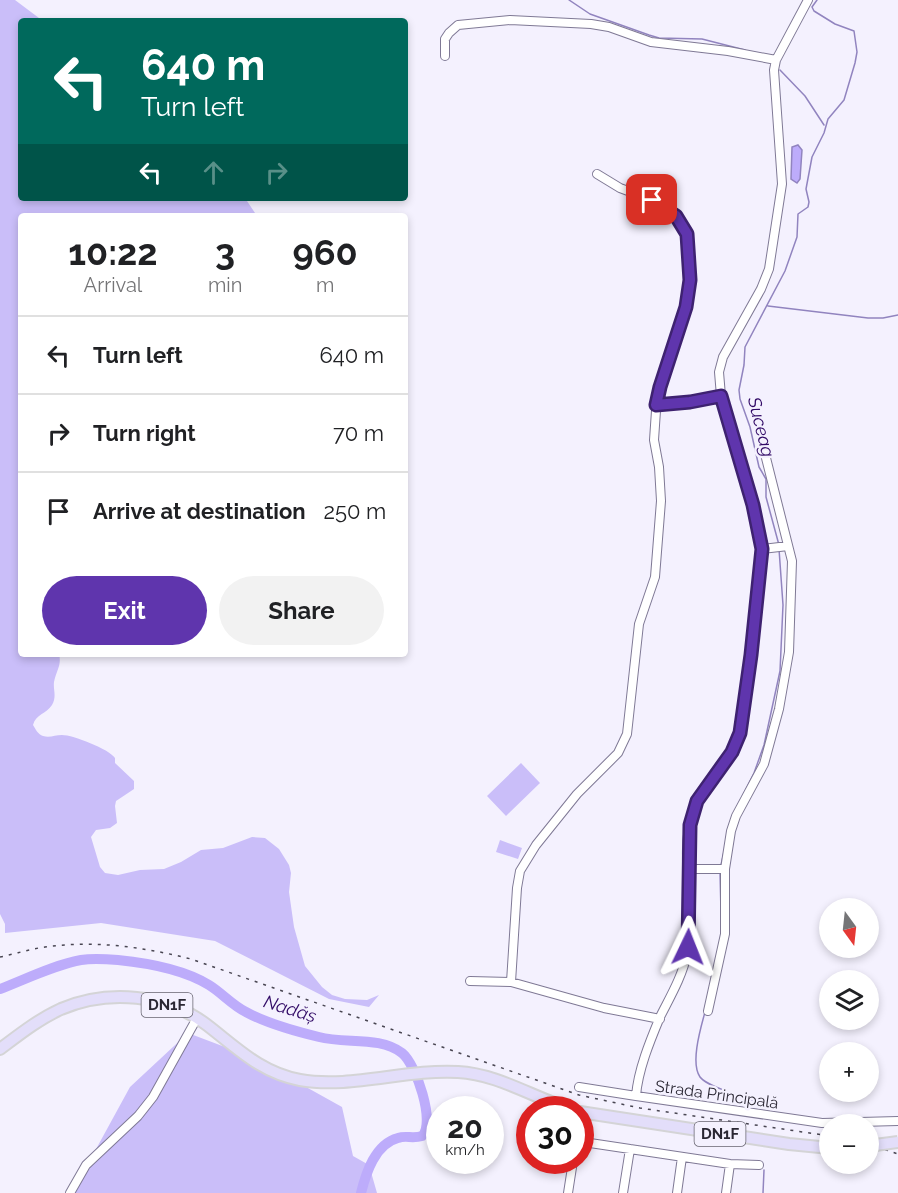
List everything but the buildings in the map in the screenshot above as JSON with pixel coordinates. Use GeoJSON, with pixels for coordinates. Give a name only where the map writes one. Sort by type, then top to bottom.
{"type":"FeatureCollection","features":[{"type":"Feature","properties":{"kind":"main road","name":"DN1F"},"geometry":{"type":"LineString","coordinates":[[0,1048],[52,1014],[74,1004],[96,999],[124,997],[146,999],[171,1006],[198,1018],[250,1060],[272,1072],[293,1079],[337,1082],[438,1071],[467,1072],[536,1096]]}},
{"type":"Feature","properties":{"kind":"main road","name":"DN1F"},"geometry":{"type":"LineString","coordinates":[[594,1114],[819,1147]]}},
{"type":"Feature","properties":{"kind":"main road"},"geometry":{"type":"LineString","coordinates":[[879,1145],[898,1142]]}},
{"type":"Feature","properties":{"kind":"street","name":"Strada Principală"},"geometry":{"type":"LineString","coordinates":[[808,0],[776,60],[774,70],[782,184],[769,269],[761,289],[723,357],[719,372],[721,396],[765,548],[742,727],[732,752],[694,807],[689,832],[688,947],[680,976],[660,1019],[638,1082],[636,1096],[832,1124],[898,1121]]}},
{"type":"Feature","properties":{"kind":"street"},"geometry":{"type":"LineString","coordinates":[[445,56],[445,39],[448,33],[459,25],[510,20],[591,24],[609,27],[651,42],[728,51],[776,60]]}},
{"type":"Feature","properties":{"kind":"street"},"geometry":{"type":"LineString","coordinates":[[511,982],[520,871],[536,845],[577,794],[618,753],[627,734],[639,624],[655,577],[662,501],[654,440],[656,405],[689,293],[690,261],[687,234],[676,216],[652,200],[620,188],[597,174]]}},
{"type":"Feature","properties":{"kind":"street"},"geometry":{"type":"LineString","coordinates":[[656,405],[721,396]]}},
{"type":"Feature","properties":{"kind":"street"},"geometry":{"type":"LineString","coordinates":[[708,1011],[724,933],[722,869],[736,816],[764,764],[782,695],[789,652],[792,561],[765,454]]}},
{"type":"Feature","properties":{"kind":"street"},"geometry":{"type":"LineString","coordinates":[[765,548],[788,546]]}},
{"type":"Feature","properties":{"kind":"street"},"geometry":{"type":"LineString","coordinates":[[688,869],[722,869]]}},
{"type":"Feature","properties":{"kind":"street"},"geometry":{"type":"LineString","coordinates":[[470,981],[511,982],[603,1008],[660,1019]]}},
{"type":"Feature","properties":{"kind":"street"},"geometry":{"type":"LineString","coordinates":[[70,1193],[86,1165],[138,1116],[153,1097],[198,1018]]}},
{"type":"Feature","properties":{"kind":"street"},"geometry":{"type":"LineString","coordinates":[[579,1087],[636,1096]]}},
{"type":"Feature","properties":{"kind":"street"},"geometry":{"type":"LineString","coordinates":[[594,1144],[730,1164],[759,1165]]}},
{"type":"Feature","properties":{"kind":"street"},"geometry":{"type":"LineString","coordinates":[[623,1193],[630,1149]]}},
{"type":"Feature","properties":{"kind":"street"},"geometry":{"type":"LineString","coordinates":[[676,1193],[682,1157]]}},
{"type":"Feature","properties":{"kind":"street"},"geometry":{"type":"LineString","coordinates":[[726,1193],[730,1164]]}},
{"type":"Feature","properties":{"kind":"street"},"geometry":{"type":"LineString","coordinates":[[568,1193],[571,1174]]}},
{"type":"Feature","properties":{"kind":"shaded area"},"geometry":{"type":"Polygon","coordinates":[[[0,0],[15,0],[39,18],[18,18],[18,201],[247,201],[255,213],[18,213],[18,657],[60,658],[54,682],[55,696],[52,705],[36,718],[33,725],[43,736],[74,737],[106,751],[115,758],[115,763],[134,781],[134,789],[116,801],[117,823],[110,828],[96,830],[91,837],[100,867],[105,873],[118,875],[140,870],[164,869],[201,850],[223,848],[252,837],[265,838],[279,849],[289,865],[291,873],[289,892],[294,927],[305,966],[322,987],[332,995],[345,999],[367,1000],[379,995],[369,1007],[329,999],[215,941],[101,923],[5,933],[5,924],[0,914],[0,0]]]}},
{"type":"Feature","properties":{"kind":"shaded area"},"geometry":{"type":"Polygon","coordinates":[[[798,145],[802,150],[800,179],[797,183],[791,179],[792,147],[798,145]]]}},
{"type":"Feature","properties":{"kind":"shaded area"},"geometry":{"type":"Polygon","coordinates":[[[521,763],[540,783],[506,816],[487,796],[521,763]]]}},
{"type":"Feature","properties":{"kind":"shaded area"},"geometry":{"type":"Polygon","coordinates":[[[500,840],[522,848],[518,859],[496,852],[500,840]]]}},
{"type":"Feature","properties":{"kind":"shaded area"},"geometry":{"type":"Polygon","coordinates":[[[188,1033],[254,1058],[342,1107],[353,1156],[369,1165],[377,1193],[72,1193],[130,1087],[188,1033]]]}},
{"type":"Feature","properties":{"kind":"waterway"},"geometry":{"type":"LineString","coordinates":[[569,0],[590,14],[659,38],[702,39],[745,50]]}},
{"type":"Feature","properties":{"kind":"waterway","name":"Suceag"},"geometry":{"type":"LineString","coordinates":[[779,545],[766,497],[766,479],[759,467],[739,390],[745,347],[785,271],[797,237],[798,214],[808,207],[806,189],[812,157],[828,119],[844,100],[855,63],[857,52],[854,31],[835,24],[814,11],[812,7],[817,0]]}},
{"type":"Feature","properties":{"kind":"waterway"},"geometry":{"type":"LineString","coordinates":[[780,70],[805,96],[824,125]]}},
{"type":"Feature","properties":{"kind":"waterway"},"geometry":{"type":"LineString","coordinates":[[768,306],[868,318],[898,315]]}},
{"type":"Feature","properties":{"kind":"waterway","name":"Suceag"},"geometry":{"type":"LineString","coordinates":[[737,807],[754,773],[764,745],[780,671],[783,605],[779,549]]}},
{"type":"Feature","properties":{"kind":"waterway","name":"Suceag"},"geometry":{"type":"LineString","coordinates":[[721,865],[724,852]]}},
{"type":"Feature","properties":{"kind":"waterway","name":"Suceag"},"geometry":{"type":"LineString","coordinates":[[720,872],[721,912]]}},
{"type":"Feature","properties":{"kind":"waterway","name":"Suceag"},"geometry":{"type":"LineString","coordinates":[[721,917],[721,936]]}},
{"type":"Feature","properties":{"kind":"waterway","name":"Nadăș"},"geometry":{"type":"LineString","coordinates":[[0,989],[50,969],[81,960],[104,959],[141,963],[177,971],[199,979],[241,1009],[281,1027],[329,1039],[384,1044],[402,1053],[418,1081],[426,1107],[426,1129],[422,1136],[401,1137],[383,1146],[369,1168],[361,1193]]}},
{"type":"Feature","properties":{"kind":"waterway","name":"Suceag"},"geometry":{"type":"LineString","coordinates":[[705,1012],[696,1054],[697,1071],[700,1077],[722,1090],[770,1106],[772,1110]]}},
{"type":"Feature","properties":{"kind":"waterway","name":"Suceag"},"geometry":{"type":"LineString","coordinates":[[763,1193],[764,1170]]}},
{"type":"Feature","properties":{"kind":"railway"},"geometry":{"type":"LineString","coordinates":[[0,957],[45,947],[82,944],[137,948],[173,955],[191,959],[579,1095],[640,1108],[819,1134]]}},
{"type":"Feature","properties":{"kind":"railway"},"geometry":{"type":"LineString","coordinates":[[879,1148],[898,1154]]}},
{"type":"Feature","properties":{"kind":"route"},"geometry":{"type":"LineString","coordinates":[[652,200],[676,216],[687,234],[690,280],[686,307],[656,405],[702,401],[721,396],[753,505],[762,549],[740,733],[732,752],[707,784],[692,813],[688,850],[688,947]]}}]}
